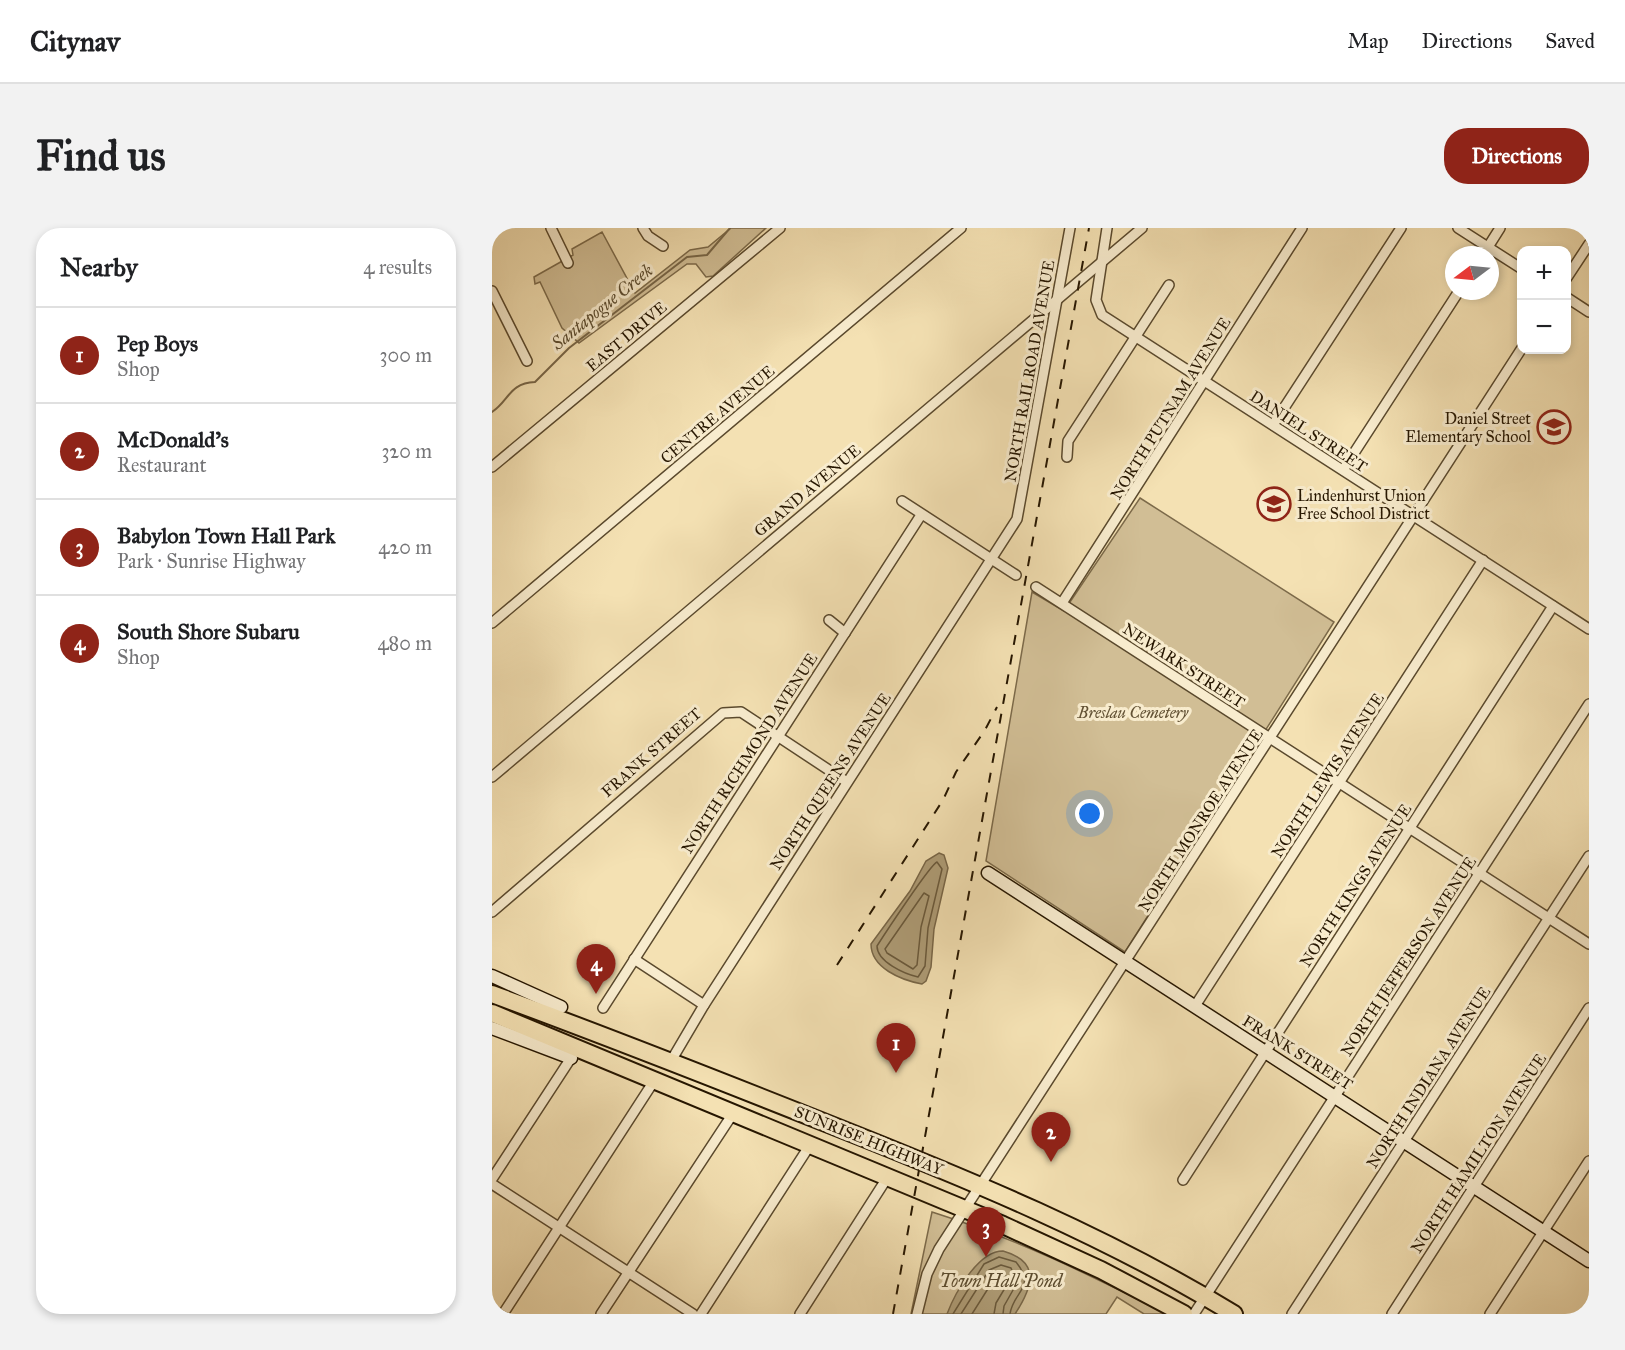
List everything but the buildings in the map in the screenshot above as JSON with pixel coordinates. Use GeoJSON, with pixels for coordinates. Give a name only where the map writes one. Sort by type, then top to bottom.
{"type":"FeatureCollection","features":[{"type":"Feature","properties":{"kind":"highway","name":"SUNRISE HIGHWAY"},"geometry":{"type":"LineString","coordinates":[[492,994],[616,1040],[981,1185],[1088,1233],[1234,1314]]}},
{"type":"Feature","properties":{"kind":"highway"},"geometry":{"type":"LineString","coordinates":[[561,1007],[616,1040]]}},
{"type":"Feature","properties":{"kind":"highway","name":"SUNRISE HIGHWAY"},"geometry":{"type":"LineString","coordinates":[[492,1013],[734,1112],[1068,1254],[1184,1314]]}},
{"type":"Feature","properties":{"kind":"highway"},"geometry":{"type":"LineString","coordinates":[[541,1034],[594,1046],[654,1069],[666,1069],[671,1062]]}},
{"type":"Feature","properties":{"kind":"highway"},"geometry":{"type":"LineString","coordinates":[[571,1058],[608,1071],[654,1081]]}},
{"type":"Feature","properties":{"kind":"highway"},"geometry":{"type":"LineString","coordinates":[[886,1178],[896,1163],[912,1157]]}},
{"type":"Feature","properties":{"kind":"street"},"geometry":{"type":"LineString","coordinates":[[551,228],[568,263]]}},
{"type":"Feature","properties":{"kind":"street"},"geometry":{"type":"LineString","coordinates":[[643,228],[648,236],[663,246]]}},
{"type":"Feature","properties":{"kind":"street","name":"EAST DRIVE"},"geometry":{"type":"LineString","coordinates":[[492,467],[780,228]]}},
{"type":"Feature","properties":{"kind":"street","name":"CENTRE AVENUE"},"geometry":{"type":"LineString","coordinates":[[492,623],[961,228]]}},
{"type":"Feature","properties":{"kind":"street","name":"NORTH RAILROAD AVENUE"},"geometry":{"type":"LineString","coordinates":[[1017,519],[1070,228]]}},
{"type":"Feature","properties":{"kind":"street"},"geometry":{"type":"LineString","coordinates":[[1100,263],[1107,228]]}},
{"type":"Feature","properties":{"kind":"street","name":"GRAND AVENUE"},"geometry":{"type":"LineString","coordinates":[[492,777],[1057,297],[1142,228]]}},
{"type":"Feature","properties":{"kind":"street","name":"NORTH PUTNAM AVENUE"},"geometry":{"type":"LineString","coordinates":[[1062,603],[1302,228]]}},
{"type":"Feature","properties":{"kind":"street"},"geometry":{"type":"LineString","coordinates":[[1274,425],[1401,228]]}},
{"type":"Feature","properties":{"kind":"street"},"geometry":{"type":"LineString","coordinates":[[1458,228],[1479,246]]}},
{"type":"Feature","properties":{"kind":"street"},"geometry":{"type":"LineString","coordinates":[[1488,246],[1500,228]]}},
{"type":"Feature","properties":{"kind":"street"},"geometry":{"type":"LineString","coordinates":[[1571,271],[1589,244]]}},
{"type":"Feature","properties":{"kind":"street"},"geometry":{"type":"LineString","coordinates":[[1499,258],[1517,267]]}},
{"type":"Feature","properties":{"kind":"street","name":"DANIEL STREET"},"geometry":{"type":"LineString","coordinates":[[1100,263],[1097,309],[1102,315],[1589,629]]}},
{"type":"Feature","properties":{"kind":"street"},"geometry":{"type":"LineString","coordinates":[[1067,457],[1068,441],[1169,285]]}},
{"type":"Feature","properties":{"kind":"street"},"geometry":{"type":"LineString","coordinates":[[492,291],[527,361]]}},
{"type":"Feature","properties":{"kind":"street"},"geometry":{"type":"LineString","coordinates":[[1343,470],[1454,300]]}},
{"type":"Feature","properties":{"kind":"street"},"geometry":{"type":"LineString","coordinates":[[1571,300],[1589,312]]}},
{"type":"Feature","properties":{"kind":"street","name":"NORTH MONROE AVENUE"},"geometry":{"type":"LineString","coordinates":[[917,1314],[924,1282],[934,1257],[1517,354]]}},
{"type":"Feature","properties":{"kind":"street"},"geometry":{"type":"LineString","coordinates":[[902,501],[1016,574]]}},
{"type":"Feature","properties":{"kind":"street","name":"NORTH RICHMOND AVENUE"},"geometry":{"type":"LineString","coordinates":[[603,1008],[921,515]]}},
{"type":"Feature","properties":{"kind":"street","name":"NORTH QUEENS AVENUE"},"geometry":{"type":"LineString","coordinates":[[671,1062],[704,1005],[1017,519]]}},
{"type":"Feature","properties":{"kind":"street","name":"NORTH LEWIS AVENUE"},"geometry":{"type":"LineString","coordinates":[[1195,1006],[1483,560]]}},
{"type":"Feature","properties":{"kind":"street","name":"NEWARK STREET"},"geometry":{"type":"LineString","coordinates":[[1036,586],[1589,944]]}},
{"type":"Feature","properties":{"kind":"street","name":"NORTH KINGS AVENUE"},"geometry":{"type":"LineString","coordinates":[[1183,1180],[1553,606]]}},
{"type":"Feature","properties":{"kind":"street"},"geometry":{"type":"LineString","coordinates":[[829,620],[845,633]]}},
{"type":"Feature","properties":{"kind":"street","name":"NORTH JEFFERSON AVENUE"},"geometry":{"type":"LineString","coordinates":[[1194,1314],[1589,704]]}},
{"type":"Feature","properties":{"kind":"street","name":"FRANK STREET"},"geometry":{"type":"LineString","coordinates":[[492,912],[719,715],[741,712],[847,782]]}},
{"type":"Feature","properties":{"kind":"street","name":"NORTH INDIANA AVENUE"},"geometry":{"type":"LineString","coordinates":[[1292,1314],[1589,856]]}},
{"type":"Feature","properties":{"kind":"street","name":"FRANK STREET"},"geometry":{"type":"LineString","coordinates":[[988,873],[1589,1261]]}},
{"type":"Feature","properties":{"kind":"street"},"geometry":{"type":"LineString","coordinates":[[634,959],[704,1005]]}},
{"type":"Feature","properties":{"kind":"street"},"geometry":{"type":"LineString","coordinates":[[492,976],[561,1007]]}},
{"type":"Feature","properties":{"kind":"street","name":"NORTH HAMILTON AVENUE"},"geometry":{"type":"LineString","coordinates":[[1392,1314],[1589,1008]]}},
{"type":"Feature","properties":{"kind":"street"},"geometry":{"type":"LineString","coordinates":[[492,1028],[571,1058],[492,1179]]}},
{"type":"Feature","properties":{"kind":"street"},"geometry":{"type":"LineString","coordinates":[[503,1314],[654,1081]]}},
{"type":"Feature","properties":{"kind":"street"},"geometry":{"type":"LineString","coordinates":[[601,1314],[734,1112]]}},
{"type":"Feature","properties":{"kind":"street"},"geometry":{"type":"LineString","coordinates":[[701,1314],[810,1146]]}},
{"type":"Feature","properties":{"kind":"street"},"geometry":{"type":"LineString","coordinates":[[1490,1314],[1589,1161]]}},
{"type":"Feature","properties":{"kind":"street"},"geometry":{"type":"LineString","coordinates":[[800,1314],[886,1178]]}},
{"type":"Feature","properties":{"kind":"street"},"geometry":{"type":"LineString","coordinates":[[492,1184],[693,1314]]}},
{"type":"Feature","properties":{"kind":"green space"},"geometry":{"type":"Polygon","coordinates":[[[731,228],[766,228],[713,276],[706,277],[696,264],[687,264],[579,343],[562,328],[540,282],[535,284],[534,277],[573,255],[572,249],[602,232],[635,293],[690,250],[708,247],[731,228]]]}},
{"type":"Feature","properties":{"kind":"green space","name":"Breslau Cemetery"},"geometry":{"type":"Polygon","coordinates":[[[1140,498],[1334,622],[1125,952],[986,861],[1032,592],[1064,611],[1140,498]]]}},
{"type":"Feature","properties":{"kind":"green space"},"geometry":{"type":"Polygon","coordinates":[[[932,1212],[1023,1245],[1167,1314],[1144,1314],[1117,1297],[1106,1314],[911,1314],[932,1212]]]}},
{"type":"Feature","properties":{"kind":"water"},"geometry":{"type":"Polygon","coordinates":[[[939,853],[944,855],[948,868],[934,929],[931,967],[926,981],[922,984],[889,972],[876,960],[871,944],[910,891],[926,861],[939,853]]]}},
{"type":"Feature","properties":{"kind":"water","name":"Town Hall Pond"},"geometry":{"type":"Polygon","coordinates":[[[1003,1251],[1024,1262],[1030,1277],[1026,1295],[1015,1314],[947,1314],[956,1295],[976,1265],[994,1253],[1003,1251]]]}},
{"type":"Feature","properties":{"kind":"waterway","name":"Santapogue Creek"},"geometry":{"type":"LineString","coordinates":[[492,412],[514,389],[526,383],[535,382],[569,348],[687,257],[707,255],[730,228]]}},
{"type":"Feature","properties":{"kind":"railway"},"geometry":{"type":"LineString","coordinates":[[893,1314],[1089,228]]}},
{"type":"Feature","properties":{"kind":"railway"},"geometry":{"type":"LineString","coordinates":[[837,965],[943,800],[956,772],[985,730],[997,707]]}},
{"type":"Feature","properties":{"kind":"place","name":"Daniel Street Elementary School"},"geometry":{"type":"Point","coordinates":[1554,427]}},
{"type":"Feature","properties":{"kind":"place","name":"Lindenhurst Union Free School District"},"geometry":{"type":"Point","coordinates":[1274,504]}},
{"type":"Feature","properties":{"kind":"place","name":"South Shore Subaru"},"geometry":{"type":"Point","coordinates":[596,994]}},
{"type":"Feature","properties":{"kind":"place","name":"Pep Boys"},"geometry":{"type":"Point","coordinates":[896,1073]}},
{"type":"Feature","properties":{"kind":"place","name":"McDonald's"},"geometry":{"type":"Point","coordinates":[1051,1162]}},
{"type":"Feature","properties":{"kind":"place","name":"Babylon Town Hall Park"},"geometry":{"type":"Point","coordinates":[986,1257]}}]}
